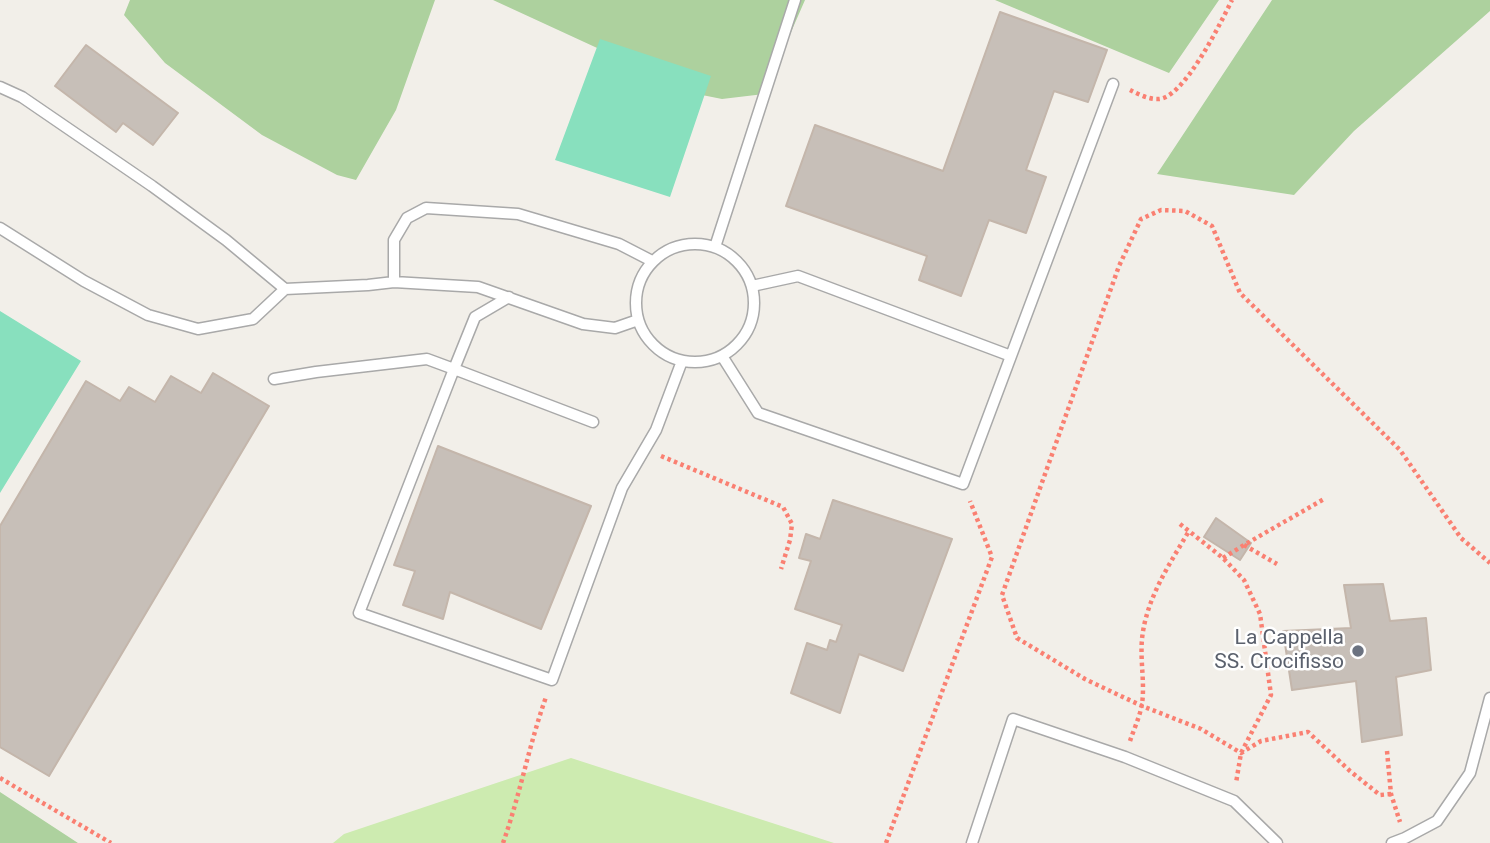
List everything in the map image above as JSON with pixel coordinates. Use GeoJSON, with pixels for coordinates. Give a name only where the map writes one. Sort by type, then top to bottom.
{"type":"FeatureCollection","features":[{"type":"Feature","properties":{"kind":"lane"},"geometry":{"type":"LineString","coordinates":[[715,247],[795,0]]}},
{"type":"Feature","properties":{"kind":"lane"},"geometry":{"type":"LineString","coordinates":[[722,356],[758,413],[963,484],[1113,83]]}},
{"type":"Feature","properties":{"kind":"lane"},"geometry":{"type":"LineString","coordinates":[[0,87],[22,97],[152,186],[226,240],[285,289]]}},
{"type":"Feature","properties":{"kind":"lane"},"geometry":{"type":"LineString","coordinates":[[394,282],[394,240],[407,219],[426,208],[518,214],[619,244],[652,261]]}},
{"type":"Feature","properties":{"kind":"lane"},"geometry":{"type":"LineString","coordinates":[[0,228],[84,281],[138,309],[198,329],[253,319],[285,289],[394,282],[478,286],[583,324],[615,328],[638,320]]}},
{"type":"Feature","properties":{"kind":"lane"},"geometry":{"type":"LineString","coordinates":[[681,245],[715,247],[731,256],[744,269],[752,286],[754,306],[749,326],[738,344],[722,356],[702,362],[682,361],[667,356],[644,334],[638,320],[635,304],[643,274],[652,261],[681,245]]}},
{"type":"Feature","properties":{"kind":"lane"},"geometry":{"type":"LineString","coordinates":[[752,286],[798,276],[1011,356]]}},
{"type":"Feature","properties":{"kind":"lane"},"geometry":{"type":"LineString","coordinates":[[509,297],[475,317],[359,613],[552,680],[622,488],[656,430],[682,361]]}},
{"type":"Feature","properties":{"kind":"lane"},"geometry":{"type":"LineString","coordinates":[[274,379],[427,359],[593,422]]}},
{"type":"Feature","properties":{"kind":"lane"},"geometry":{"type":"LineString","coordinates":[[1392,843],[1437,821],[1470,773],[1490,698]]}},
{"type":"Feature","properties":{"kind":"lane"},"geometry":{"type":"LineString","coordinates":[[972,843],[1013,719],[1125,757],[1234,801],[1277,843]]}},
{"type":"Feature","properties":{"kind":"path"},"geometry":{"type":"LineString","coordinates":[[1113,83],[1158,100],[1170,96],[1211,41],[1232,0]]}},
{"type":"Feature","properties":{"kind":"path"},"geometry":{"type":"LineString","coordinates":[[1241,754],[1201,729],[1142,706],[1085,678],[1017,638],[1002,596],[1119,266],[1141,219],[1161,211],[1185,211],[1212,226],[1240,293],[1399,450],[1461,538],[1490,563]]}},
{"type":"Feature","properties":{"kind":"path"},"geometry":{"type":"LineString","coordinates":[[644,449],[783,507],[792,524],[781,569]]}},
{"type":"Feature","properties":{"kind":"path"},"geometry":{"type":"LineString","coordinates":[[886,843],[992,557],[963,484]]}},
{"type":"Feature","properties":{"kind":"path"},"geometry":{"type":"LineString","coordinates":[[1223,558],[1324,499]]}},
{"type":"Feature","properties":{"kind":"path"},"geometry":{"type":"LineString","coordinates":[[1180,524],[1223,558],[1244,580],[1260,614],[1271,695],[1241,754],[1234,801]]}},
{"type":"Feature","properties":{"kind":"path"},"geometry":{"type":"LineString","coordinates":[[1125,757],[1142,706],[1142,640],[1149,603],[1189,531]]}},
{"type":"Feature","properties":{"kind":"path"},"geometry":{"type":"LineString","coordinates":[[1244,545],[1277,564]]}},
{"type":"Feature","properties":{"kind":"path"},"geometry":{"type":"LineString","coordinates":[[503,843],[552,680]]}},
{"type":"Feature","properties":{"kind":"path"},"geometry":{"type":"LineString","coordinates":[[1241,754],[1261,741],[1308,732],[1380,795],[1391,794]]}},
{"type":"Feature","properties":{"kind":"path"},"geometry":{"type":"LineString","coordinates":[[1387,751],[1391,794],[1405,838]]}},
{"type":"Feature","properties":{"kind":"path"},"geometry":{"type":"LineString","coordinates":[[0,778],[111,843]]}},
{"type":"Feature","properties":{"kind":"green space"},"geometry":{"type":"Polygon","coordinates":[[[130,0],[435,0],[396,110],[356,180],[337,175],[262,135],[165,63],[124,15],[130,0]]]}},
{"type":"Feature","properties":{"kind":"green space"},"geometry":{"type":"Polygon","coordinates":[[[493,0],[805,0],[764,94],[722,99],[697,94],[493,0]]]}},
{"type":"Feature","properties":{"kind":"green space"},"geometry":{"type":"Polygon","coordinates":[[[995,0],[1219,0],[1169,73],[995,0]]]}},
{"type":"Feature","properties":{"kind":"green space"},"geometry":{"type":"Polygon","coordinates":[[[1272,0],[1490,0],[1490,11],[1354,131],[1294,195],[1157,174],[1272,0]]]}},
{"type":"Feature","properties":{"kind":"green space"},"geometry":{"type":"Polygon","coordinates":[[[600,39],[711,76],[670,197],[555,160],[600,39]]]}},
{"type":"Feature","properties":{"kind":"green space"},"geometry":{"type":"Polygon","coordinates":[[[0,311],[81,361],[0,493],[0,311]]]}},
{"type":"Feature","properties":{"kind":"green space"},"geometry":{"type":"Polygon","coordinates":[[[571,758],[834,843],[333,843],[344,834],[571,758]]]}},
{"type":"Feature","properties":{"kind":"green space"},"geometry":{"type":"Polygon","coordinates":[[[0,792],[78,843],[0,843],[0,792]]]}},
{"type":"Feature","properties":{"kind":"building"},"geometry":{"type":"Polygon","coordinates":[[[1000,12],[1107,50],[1088,102],[1054,91],[1026,170],[1046,177],[1026,233],[989,220],[961,296],[919,280],[927,256],[786,206],[815,125],[943,171],[1000,12]]]}},
{"type":"Feature","properties":{"kind":"building"},"geometry":{"type":"Polygon","coordinates":[[[86,45],[178,113],[153,145],[123,123],[116,132],[55,86],[86,45]]]}},
{"type":"Feature","properties":{"kind":"building"},"geometry":{"type":"Polygon","coordinates":[[[213,373],[269,406],[49,776],[0,747],[0,526],[86,381],[120,401],[129,387],[155,402],[171,376],[201,393],[213,373]]]}},
{"type":"Feature","properties":{"kind":"building"},"geometry":{"type":"Polygon","coordinates":[[[438,446],[591,506],[541,629],[450,592],[443,619],[403,605],[415,571],[394,565],[438,446]]]}},
{"type":"Feature","properties":{"kind":"building"},"geometry":{"type":"Polygon","coordinates":[[[833,500],[952,539],[903,671],[859,654],[840,713],[791,693],[807,643],[827,650],[830,640],[836,642],[842,625],[795,609],[811,561],[799,558],[806,534],[820,539],[833,500]]]}},
{"type":"Feature","properties":{"kind":"building"},"geometry":{"type":"Polygon","coordinates":[[[1216,518],[1251,543],[1240,560],[1204,537],[1216,518]]]}},
{"type":"Feature","properties":{"kind":"building","name":"La Cappella SS. Crocifisso"},"geometry":{"type":"Polygon","coordinates":[[[1383,584],[1390,621],[1426,618],[1431,670],[1396,677],[1402,735],[1362,742],[1356,681],[1292,690],[1283,631],[1351,628],[1344,585],[1383,584]]]}},
{"type":"Feature","properties":{"kind":"place","name":"La Cappella SS. Crocifisso"},"geometry":{"type":"Point","coordinates":[1358,651]}}]}
